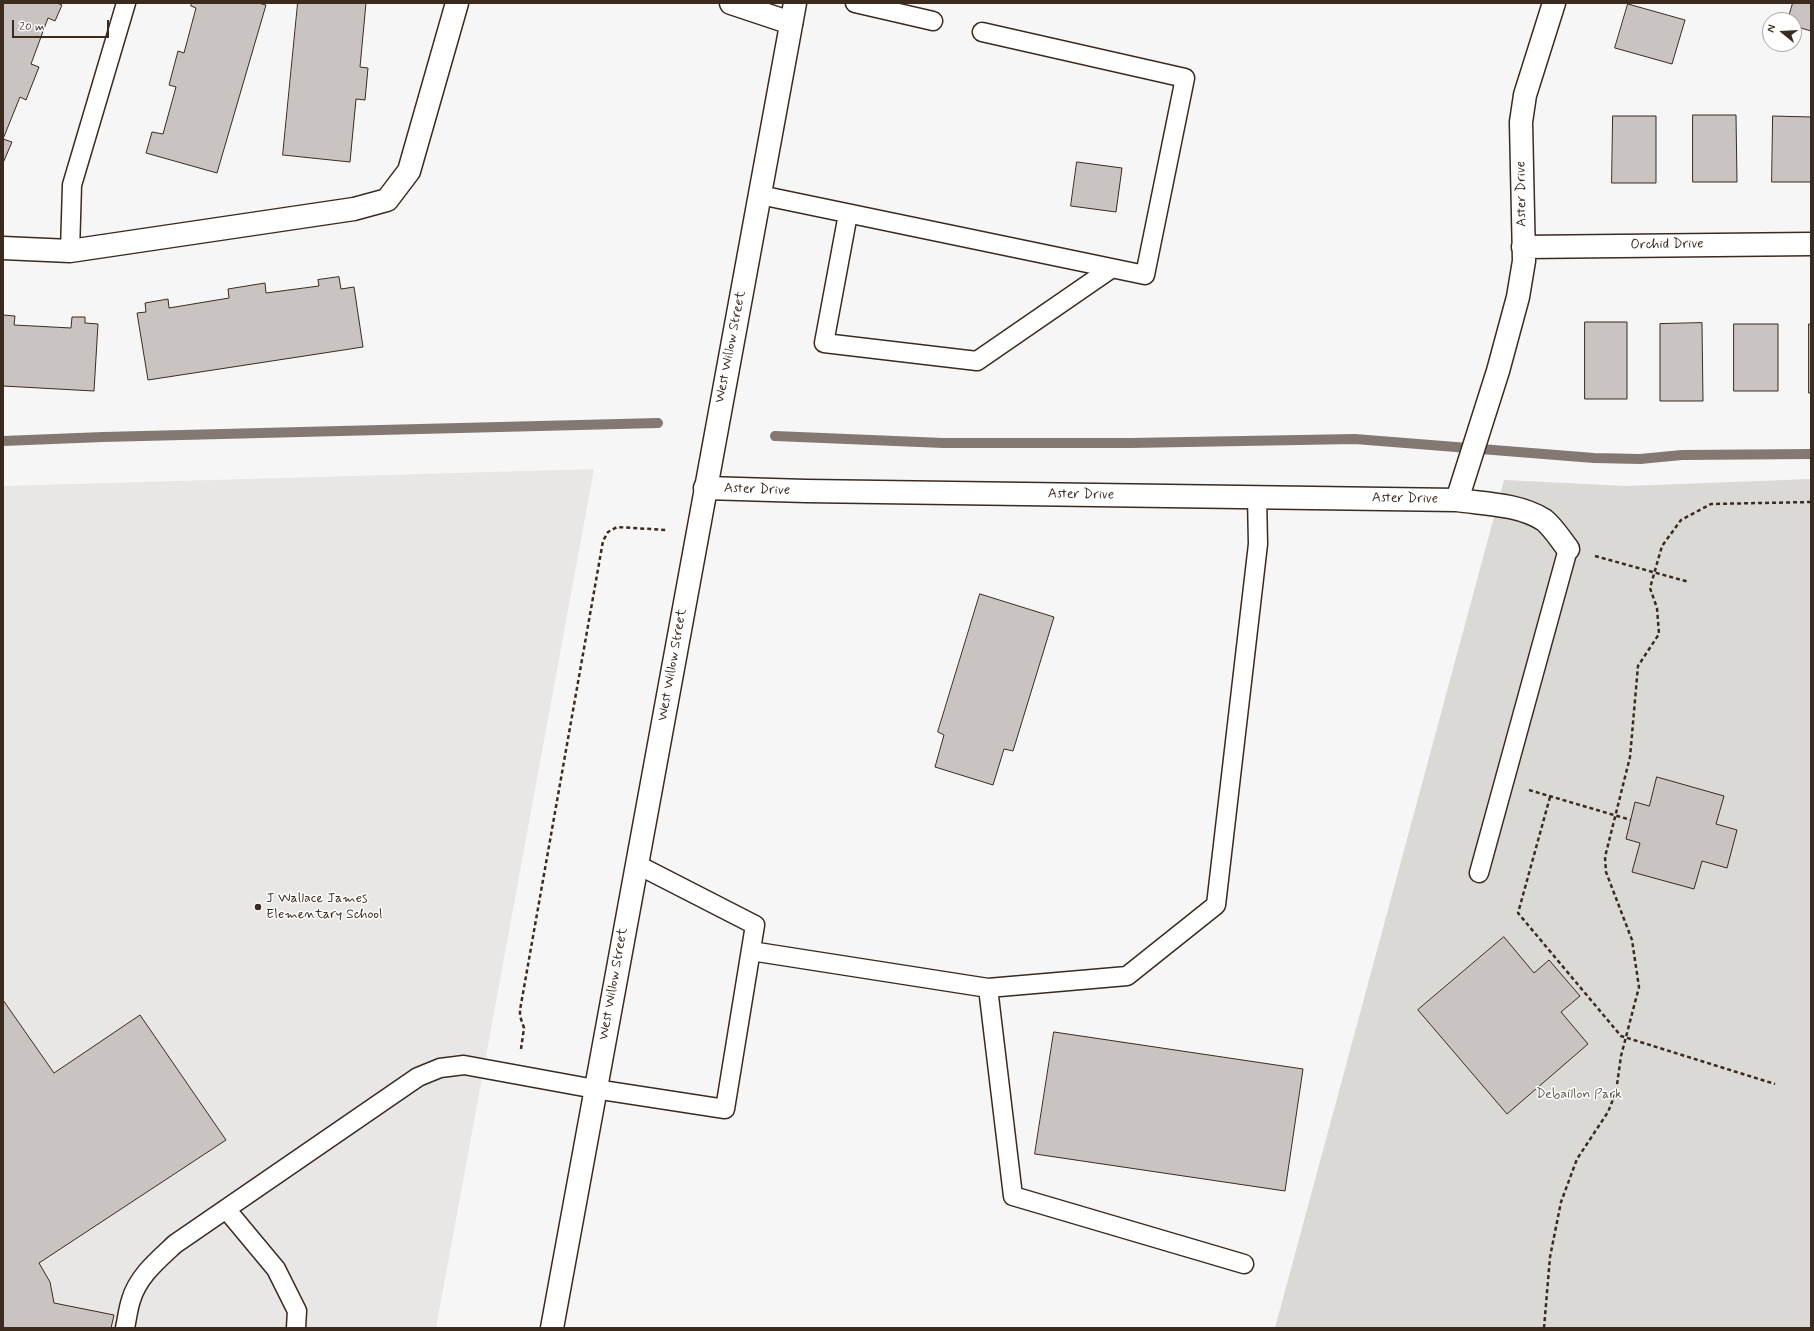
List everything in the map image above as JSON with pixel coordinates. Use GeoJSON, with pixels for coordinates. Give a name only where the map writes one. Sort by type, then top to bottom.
{"type":"FeatureCollection","features":[{"type":"Feature","properties":{"kind":"street"},"geometry":{"type":"LineString","coordinates":[[3,248],[70,251],[354,209],[387,200],[409,171],[457,3]]}},
{"type":"Feature","properties":{"kind":"street"},"geometry":{"type":"LineString","coordinates":[[731,3],[793,13]]}},
{"type":"Feature","properties":{"kind":"street","name":"Aster Drive"},"geometry":{"type":"LineString","coordinates":[[1457,500],[1498,371],[1518,297],[1524,261],[1521,122],[1525,95],[1554,3]]}},
{"type":"Feature","properties":{"kind":"street","name":"West Willow Street"},"geometry":{"type":"LineString","coordinates":[[552,1328],[793,13]]}},
{"type":"Feature","properties":{"kind":"street","name":"Orchid Drive"},"geometry":{"type":"LineString","coordinates":[[1523,247],[1811,244]]}},
{"type":"Feature","properties":{"kind":"street","name":"Aster Drive"},"geometry":{"type":"LineString","coordinates":[[705,488],[806,491],[1457,500],[1514,508],[1531,514],[1545,521],[1568,549]]}},
{"type":"Feature","properties":{"kind":"lane"},"geometry":{"type":"LineString","coordinates":[[70,251],[72,185],[126,3]]}},
{"type":"Feature","properties":{"kind":"lane"},"geometry":{"type":"LineString","coordinates":[[855,3],[933,21]]}},
{"type":"Feature","properties":{"kind":"lane"},"geometry":{"type":"LineString","coordinates":[[760,195],[1145,275],[1185,78],[982,32]]}},
{"type":"Feature","properties":{"kind":"lane"},"geometry":{"type":"LineString","coordinates":[[848,214],[824,343],[976,361],[1112,268]]}},
{"type":"Feature","properties":{"kind":"lane"},"geometry":{"type":"LineString","coordinates":[[751,951],[988,988],[1127,976],[1216,905],[1258,544],[1257,498]]}},
{"type":"Feature","properties":{"kind":"lane"},"geometry":{"type":"LineString","coordinates":[[1479,873],[1568,549]]}},
{"type":"Feature","properties":{"kind":"lane"},"geometry":{"type":"LineString","coordinates":[[125,1328],[131,1299],[139,1282],[150,1267],[176,1244],[418,1077],[440,1068],[464,1065],[595,1089],[724,1109],[755,925],[636,864]]}},
{"type":"Feature","properties":{"kind":"lane"},"geometry":{"type":"LineString","coordinates":[[988,988],[1014,1196],[1244,1264]]}},
{"type":"Feature","properties":{"kind":"lane"},"geometry":{"type":"LineString","coordinates":[[226,1209],[276,1269],[297,1312],[296,1328]]}},
{"type":"Feature","properties":{"kind":"path"},"geometry":{"type":"LineString","coordinates":[[1544,1328],[1550,1257],[1561,1202],[1577,1159],[1608,1112],[1616,1092],[1621,1056],[1640,987],[1632,940],[1606,872],[1605,857],[1630,757],[1638,666],[1659,634],[1657,608],[1650,588],[1662,546],[1681,520],[1711,504],[1811,502]]}},
{"type":"Feature","properties":{"kind":"path"},"geometry":{"type":"LineString","coordinates":[[517,1074],[524,1028],[520,1016],[520,1010],[603,541],[608,532],[617,527],[667,530]]}},
{"type":"Feature","properties":{"kind":"path"},"geometry":{"type":"LineString","coordinates":[[1568,549],[1689,582]]}},
{"type":"Feature","properties":{"kind":"path"},"geometry":{"type":"LineString","coordinates":[[1504,783],[1630,820]]}},
{"type":"Feature","properties":{"kind":"path"},"geometry":{"type":"LineString","coordinates":[[1550,797],[1518,913],[1617,1032],[1626,1038],[1775,1084]]}},
{"type":"Feature","properties":{"kind":"shaded area","name":"J Wallace James Elementary School"},"geometry":{"type":"Polygon","coordinates":[[[594,469],[436,1328],[3,1328],[3,486],[594,469]]]}},
{"type":"Feature","properties":{"kind":"green space","name":"Debaillon Park"},"geometry":{"type":"Polygon","coordinates":[[[1811,479],[1811,1328],[1275,1328],[1504,480],[1626,486],[1811,479]]]}},
{"type":"Feature","properties":{"kind":"building"},"geometry":{"type":"Polygon","coordinates":[[[3,3],[57,3],[62,5],[55,21],[48,18],[31,64],[39,67],[26,100],[20,97],[3,139],[3,3]]]}},
{"type":"Feature","properties":{"kind":"building"},"geometry":{"type":"Polygon","coordinates":[[[192,3],[258,3],[266,5],[217,173],[146,153],[152,132],[163,134],[176,87],[169,85],[178,51],[184,53],[196,8],[191,6],[192,3]]]}},
{"type":"Feature","properties":{"kind":"building"},"geometry":{"type":"Polygon","coordinates":[[[298,3],[366,3],[360,67],[368,68],[365,100],[356,99],[350,162],[283,155],[298,3]]]}},
{"type":"Feature","properties":{"kind":"building"},"geometry":{"type":"Polygon","coordinates":[[[1793,3],[1811,3],[1811,31],[1802,28],[1802,12],[1790,12],[1793,3]]]}},
{"type":"Feature","properties":{"kind":"building"},"geometry":{"type":"Polygon","coordinates":[[[1628,4],[1685,20],[1672,64],[1615,48],[1628,4]]]}},
{"type":"Feature","properties":{"kind":"building"},"geometry":{"type":"Polygon","coordinates":[[[1693,115],[1736,115],[1737,182],[1693,182],[1693,115]]]}},
{"type":"Feature","properties":{"kind":"building"},"geometry":{"type":"Polygon","coordinates":[[[1613,116],[1656,116],[1656,183],[1612,183],[1613,116]]]}},
{"type":"Feature","properties":{"kind":"building"},"geometry":{"type":"Polygon","coordinates":[[[1773,116],[1811,117],[1811,182],[1772,182],[1773,116]]]}},
{"type":"Feature","properties":{"kind":"building"},"geometry":{"type":"Polygon","coordinates":[[[3,139],[12,142],[3,163],[3,139]]]}},
{"type":"Feature","properties":{"kind":"building"},"geometry":{"type":"Polygon","coordinates":[[[1077,162],[1122,168],[1116,212],[1071,206],[1077,162]]]}},
{"type":"Feature","properties":{"kind":"building"},"geometry":{"type":"Polygon","coordinates":[[[339,277],[341,289],[354,287],[363,347],[148,380],[137,313],[146,312],[145,303],[168,299],[169,308],[229,298],[228,289],[265,283],[266,293],[319,286],[318,280],[339,277]]]}},
{"type":"Feature","properties":{"kind":"building"},"geometry":{"type":"Polygon","coordinates":[[[3,315],[15,316],[14,325],[71,328],[72,317],[85,317],[85,323],[98,324],[94,391],[3,386],[3,315]]]}},
{"type":"Feature","properties":{"kind":"building"},"geometry":{"type":"Polygon","coordinates":[[[1585,322],[1627,322],[1627,399],[1585,399],[1585,322]]]}},
{"type":"Feature","properties":{"kind":"building"},"geometry":{"type":"Polygon","coordinates":[[[1702,323],[1703,401],[1660,401],[1660,324],[1702,323]]]}},
{"type":"Feature","properties":{"kind":"building"},"geometry":{"type":"Polygon","coordinates":[[[1734,324],[1778,324],[1778,391],[1734,391],[1734,324]]]}},
{"type":"Feature","properties":{"kind":"building"},"geometry":{"type":"Polygon","coordinates":[[[1809,324],[1811,324],[1811,393],[1809,393],[1809,324]]]}},
{"type":"Feature","properties":{"kind":"building"},"geometry":{"type":"Polygon","coordinates":[[[980,594],[1054,617],[1013,751],[1004,749],[993,785],[935,767],[944,735],[938,732],[980,594]]]}},
{"type":"Feature","properties":{"kind":"building"},"geometry":{"type":"Polygon","coordinates":[[[1657,777],[1724,796],[1716,824],[1737,830],[1727,868],[1702,861],[1694,889],[1632,872],[1640,843],[1626,839],[1635,802],[1649,806],[1657,777]]]}},
{"type":"Feature","properties":{"kind":"building"},"geometry":{"type":"Polygon","coordinates":[[[1504,937],[1534,973],[1549,960],[1580,996],[1561,1012],[1588,1044],[1507,1114],[1418,1010],[1504,937]]]}},
{"type":"Feature","properties":{"kind":"building"},"geometry":{"type":"Polygon","coordinates":[[[3,1000],[54,1073],[140,1015],[226,1140],[39,1263],[50,1282],[54,1303],[114,1315],[111,1328],[3,1328],[3,1000]]]}},
{"type":"Feature","properties":{"kind":"building"},"geometry":{"type":"Polygon","coordinates":[[[1054,1032],[1303,1069],[1285,1191],[1035,1154],[1054,1032]]]}},
{"type":"Feature","properties":{"kind":"waterway"},"geometry":{"type":"LineString","coordinates":[[3,441],[103,437],[658,423]]}},
{"type":"Feature","properties":{"kind":"waterway"},"geometry":{"type":"LineString","coordinates":[[775,436],[943,443],[1131,443],[1355,439],[1594,458],[1640,459],[1682,455],[1811,454]]}},
{"type":"Feature","properties":{"kind":"place","name":"J Wallace James Elementary School"},"geometry":{"type":"Point","coordinates":[258,907]}}]}
